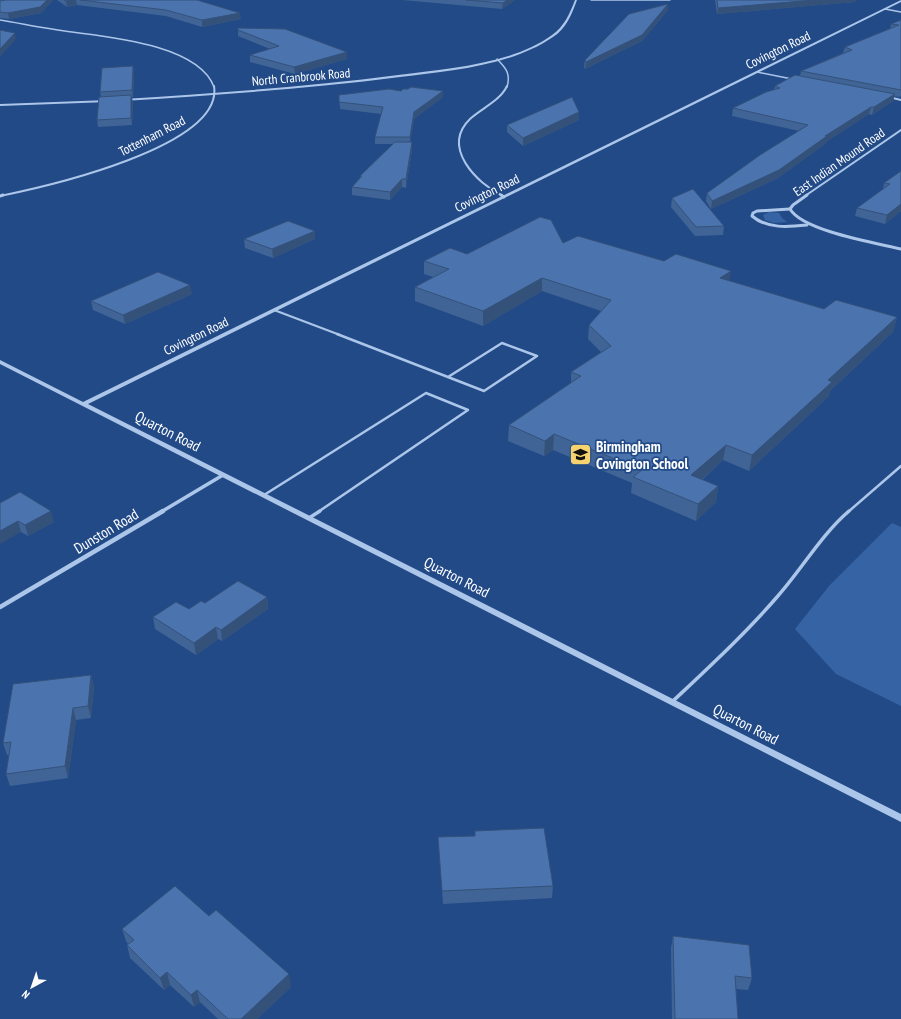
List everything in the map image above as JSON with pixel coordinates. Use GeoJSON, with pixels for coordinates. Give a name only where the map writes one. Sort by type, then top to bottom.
{"type":"FeatureCollection","features":[{"type":"Feature","properties":{"kind":"street","name":"North Cranbrook Road"},"geometry":{"type":"LineString","coordinates":[[0,105],[115,101],[304,87],[384,79],[457,68],[497,59],[526,50],[552,37],[563,28],[569,19],[576,0]]}},
{"type":"Feature","properties":{"kind":"street"},"geometry":{"type":"LineString","coordinates":[[591,0],[670,0]]}},
{"type":"Feature","properties":{"kind":"street","name":"Covington Road"},"geometry":{"type":"LineString","coordinates":[[83,404],[901,1]]}},
{"type":"Feature","properties":{"kind":"street"},"geometry":{"type":"LineString","coordinates":[[885,10],[901,12]]}},
{"type":"Feature","properties":{"kind":"street"},"geometry":{"type":"LineString","coordinates":[[0,20],[117,38],[150,45],[171,52],[193,63],[206,74],[211,80],[216,94]]}},
{"type":"Feature","properties":{"kind":"street"},"geometry":{"type":"LineString","coordinates":[[497,59],[503,64],[507,71],[509,79],[508,86],[500,96],[463,126],[459,140],[460,148],[466,164],[477,178],[488,188],[504,197]]}},
{"type":"Feature","properties":{"kind":"street"},"geometry":{"type":"LineString","coordinates":[[757,72],[797,80]]}},
{"type":"Feature","properties":{"kind":"street","name":"Tottenham Road"},"geometry":{"type":"LineString","coordinates":[[0,196],[53,184],[91,173],[152,149],[194,125],[213,105],[216,94]]}},
{"type":"Feature","properties":{"kind":"street"},"geometry":{"type":"LineString","coordinates":[[885,96],[901,100]]}},
{"type":"Feature","properties":{"kind":"street","name":"East Indian Mound Road"},"geometry":{"type":"LineString","coordinates":[[901,130],[790,209],[793,216],[808,225],[901,249]]}},
{"type":"Feature","properties":{"kind":"street"},"geometry":{"type":"LineString","coordinates":[[790,209],[757,211],[753,213],[752,216],[758,221],[773,226],[808,225]]}},
{"type":"Feature","properties":{"kind":"street","name":"Quarton Road"},"geometry":{"type":"LineString","coordinates":[[0,362],[901,818]]}},
{"type":"Feature","properties":{"kind":"street","name":"Dunston Road"},"geometry":{"type":"LineString","coordinates":[[0,607],[223,474]]}},
{"type":"Feature","properties":{"kind":"lane"},"geometry":{"type":"LineString","coordinates":[[274,310],[484,391],[537,356],[502,343],[448,377]]}},
{"type":"Feature","properties":{"kind":"lane"},"geometry":{"type":"LineString","coordinates":[[264,495],[426,393],[468,410],[309,518]]}},
{"type":"Feature","properties":{"kind":"lane"},"geometry":{"type":"LineString","coordinates":[[672,702],[757,620],[779,595],[836,522],[901,466]]}},
{"type":"Feature","properties":{"kind":"shaded area"},"geometry":{"type":"Polygon","coordinates":[[[769,212],[779,213],[787,222],[774,223],[765,220],[763,215],[769,212]]]}},
{"type":"Feature","properties":{"kind":"shaded area"},"geometry":{"type":"Polygon","coordinates":[[[892,523],[901,527],[901,706],[836,674],[795,629],[829,586],[892,523]]]}},
{"type":"Feature","properties":{"kind":"building"},"geometry":{"type":"Polygon","coordinates":[[[47,0],[40,7],[8,13],[0,12],[0,1],[47,0]]]}},
{"type":"Feature","properties":{"kind":"building"},"geometry":{"type":"Polygon","coordinates":[[[80,0],[197,0],[240,13],[202,20],[166,10],[80,0]]]}},
{"type":"Feature","properties":{"kind":"building"},"geometry":{"type":"Polygon","coordinates":[[[466,0],[507,0],[503,3],[466,0]]]}},
{"type":"Feature","properties":{"kind":"building"},"geometry":{"type":"Polygon","coordinates":[[[717,0],[815,0],[718,8],[717,0]]]}},
{"type":"Feature","properties":{"kind":"building"},"geometry":{"type":"Polygon","coordinates":[[[668,4],[642,35],[586,62],[585,60],[629,14],[668,4]]]}},
{"type":"Feature","properties":{"kind":"building"},"geometry":{"type":"Polygon","coordinates":[[[901,20],[901,90],[801,71],[852,50],[845,47],[899,25],[891,24],[901,20]]]}},
{"type":"Feature","properties":{"kind":"building"},"geometry":{"type":"Polygon","coordinates":[[[238,28],[285,29],[347,52],[294,67],[250,55],[279,46],[238,30],[238,28]]]}},
{"type":"Feature","properties":{"kind":"building"},"geometry":{"type":"Polygon","coordinates":[[[0,30],[15,33],[0,49],[0,30]]]}},
{"type":"Feature","properties":{"kind":"building"},"geometry":{"type":"Polygon","coordinates":[[[133,66],[132,90],[100,92],[102,68],[133,66]]]}},
{"type":"Feature","properties":{"kind":"building"},"geometry":{"type":"Polygon","coordinates":[[[795,75],[895,94],[874,107],[871,107],[825,136],[827,136],[779,170],[712,201],[707,193],[760,155],[808,125],[733,108],[766,92],[780,88],[775,86],[795,75]]]}},
{"type":"Feature","properties":{"kind":"building"},"geometry":{"type":"Polygon","coordinates":[[[411,87],[443,91],[414,112],[410,137],[375,137],[383,107],[339,102],[339,95],[389,89],[401,91],[411,87]]]}},
{"type":"Feature","properties":{"kind":"building"},"geometry":{"type":"Polygon","coordinates":[[[131,95],[131,118],[97,120],[99,97],[131,95]]]}},
{"type":"Feature","properties":{"kind":"building"},"geometry":{"type":"Polygon","coordinates":[[[572,97],[579,112],[523,138],[507,125],[572,97]]]}},
{"type":"Feature","properties":{"kind":"building"},"geometry":{"type":"Polygon","coordinates":[[[395,142],[412,142],[406,179],[402,179],[390,192],[352,187],[362,176],[360,176],[395,142]]]}},
{"type":"Feature","properties":{"kind":"building"},"geometry":{"type":"Polygon","coordinates":[[[901,171],[901,204],[887,215],[857,208],[890,184],[884,183],[901,171]]]}},
{"type":"Feature","properties":{"kind":"building"},"geometry":{"type":"Polygon","coordinates":[[[693,189],[724,226],[696,227],[672,198],[693,189]]]}},
{"type":"Feature","properties":{"kind":"building"},"geometry":{"type":"Polygon","coordinates":[[[540,217],[551,220],[563,243],[578,236],[664,261],[676,254],[731,271],[720,278],[824,309],[836,300],[897,317],[828,380],[832,382],[752,455],[726,445],[691,475],[718,486],[698,504],[633,477],[642,470],[554,434],[545,441],[509,425],[581,376],[571,372],[611,346],[589,325],[611,300],[542,278],[483,311],[415,287],[449,269],[424,261],[450,248],[467,254],[540,217]]]}},
{"type":"Feature","properties":{"kind":"building"},"geometry":{"type":"Polygon","coordinates":[[[288,221],[315,231],[272,249],[244,239],[288,221]]]}},
{"type":"Feature","properties":{"kind":"building"},"geometry":{"type":"Polygon","coordinates":[[[158,272],[190,285],[123,315],[91,301],[158,272]]]}},
{"type":"Feature","properties":{"kind":"building"},"geometry":{"type":"Polygon","coordinates":[[[20,492],[51,511],[25,525],[18,521],[0,531],[0,503],[20,492]]]}},
{"type":"Feature","properties":{"kind":"building"},"geometry":{"type":"Polygon","coordinates":[[[238,581],[267,597],[221,630],[216,627],[194,643],[153,617],[176,602],[189,609],[201,601],[205,603],[238,581]]]}},
{"type":"Feature","properties":{"kind":"building"},"geometry":{"type":"Polygon","coordinates":[[[91,675],[88,706],[73,708],[65,766],[6,774],[11,742],[3,743],[13,684],[91,675]]]}},
{"type":"Feature","properties":{"kind":"building"},"geometry":{"type":"Polygon","coordinates":[[[544,828],[553,886],[442,891],[438,837],[475,836],[475,831],[544,828]]]}},
{"type":"Feature","properties":{"kind":"building"},"geometry":{"type":"Polygon","coordinates":[[[175,886],[209,916],[216,910],[289,974],[241,1019],[228,1019],[197,990],[191,995],[167,972],[160,978],[127,945],[134,940],[122,929],[175,886]]]}},
{"type":"Feature","properties":{"kind":"building"},"geometry":{"type":"Polygon","coordinates":[[[673,936],[749,945],[752,978],[735,976],[738,1019],[675,1019],[673,936]]]}},
{"type":"Feature","properties":{"kind":"place","name":"Birmingham Covington School"},"geometry":{"type":"Point","coordinates":[580,455]}}]}
